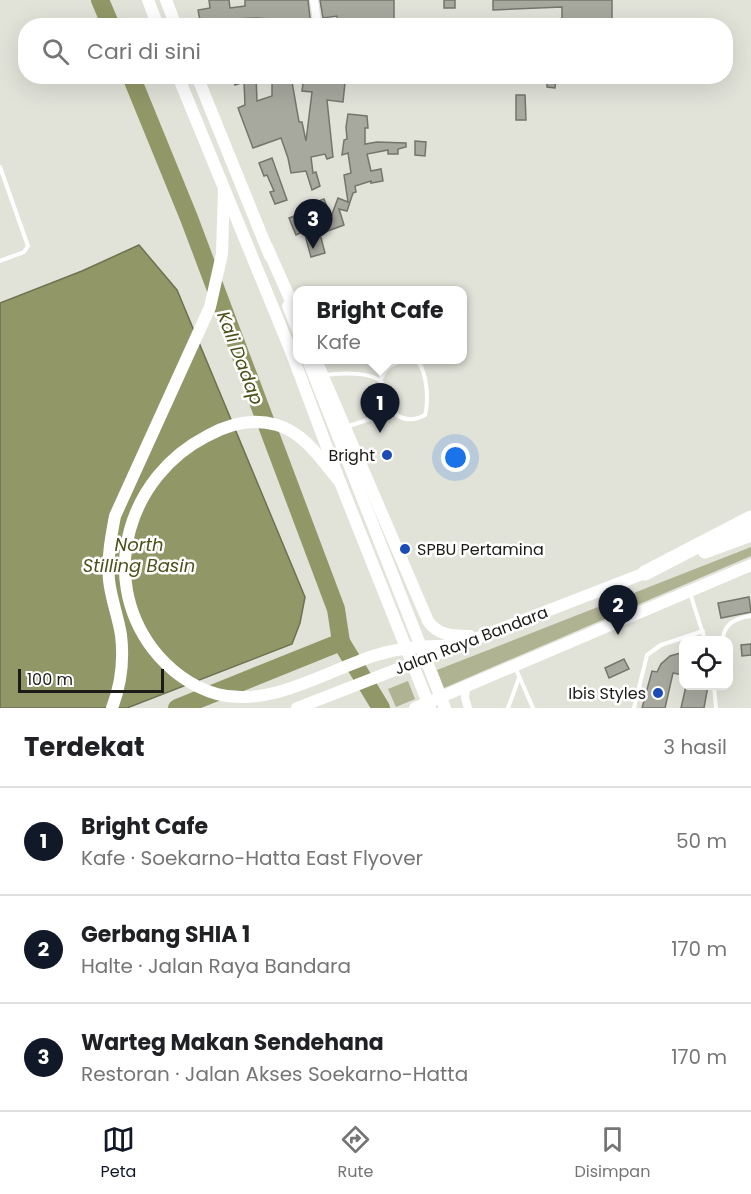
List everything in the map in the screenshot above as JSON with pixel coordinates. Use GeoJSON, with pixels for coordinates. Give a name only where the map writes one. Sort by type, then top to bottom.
{"type":"FeatureCollection","features":[{"type":"Feature","properties":{"kind":"highway"},"geometry":{"type":"LineString","coordinates":[[645,573],[751,518]]}},
{"type":"Feature","properties":{"kind":"highway"},"geometry":{"type":"LineString","coordinates":[[645,573],[751,534]]}},
{"type":"Feature","properties":{"kind":"main road"},"geometry":{"type":"LineString","coordinates":[[148,0],[155,18]]}},
{"type":"Feature","properties":{"kind":"main road"},"geometry":{"type":"LineString","coordinates":[[166,0],[173,18]]}},
{"type":"Feature","properties":{"kind":"main road"},"geometry":{"type":"LineString","coordinates":[[181,84],[293,358]]}},
{"type":"Feature","properties":{"kind":"main road"},"geometry":{"type":"LineString","coordinates":[[200,84],[293,308]]}},
{"type":"Feature","properties":{"kind":"main road"},"geometry":{"type":"LineString","coordinates":[[112,708],[117,695],[122,663],[121,635],[109,579],[110,543],[115,516],[210,308],[222,254],[224,190]]}},
{"type":"Feature","properties":{"kind":"main road"},"geometry":{"type":"LineString","coordinates":[[267,248],[293,320]]}},
{"type":"Feature","properties":{"kind":"main road"},"geometry":{"type":"LineString","coordinates":[[295,364],[430,708]]}},
{"type":"Feature","properties":{"kind":"main road"},"geometry":{"type":"LineString","coordinates":[[310,364],[445,708]]}},
{"type":"Feature","properties":{"kind":"main road"},"geometry":{"type":"LineString","coordinates":[[318,364],[432,626],[441,633],[480,636]]}},
{"type":"Feature","properties":{"kind":"main road"},"geometry":{"type":"LineString","coordinates":[[340,482],[308,443],[278,425],[240,423],[217,430],[177,454],[160,471],[139,503],[133,517],[125,556],[124,573],[132,611],[147,642],[160,659],[191,684],[219,695],[250,697],[278,694],[375,655],[436,645],[454,646]]}},
{"type":"Feature","properties":{"kind":"main road"},"geometry":{"type":"LineString","coordinates":[[415,708],[466,687],[517,671],[751,565]]}},
{"type":"Feature","properties":{"kind":"main road","name":"Jalan Raya Bandara"},"geometry":{"type":"LineString","coordinates":[[297,708],[645,573]]}},
{"type":"Feature","properties":{"kind":"street"},"geometry":{"type":"LineString","coordinates":[[314,0],[316,18]]}},
{"type":"Feature","properties":{"kind":"street"},"geometry":{"type":"LineString","coordinates":[[466,687],[465,698],[468,708]]}},
{"type":"Feature","properties":{"kind":"lane"},"geometry":{"type":"LineString","coordinates":[[0,167],[28,246],[24,252],[0,261]]}},
{"type":"Feature","properties":{"kind":"lane"},"geometry":{"type":"LineString","coordinates":[[380,381],[390,364]]}},
{"type":"Feature","properties":{"kind":"lane"},"geometry":{"type":"LineString","coordinates":[[324,376],[341,372],[360,374],[380,381],[384,385],[388,406],[393,413],[403,420],[418,419],[425,415],[428,406],[423,373],[419,364]]}},
{"type":"Feature","properties":{"kind":"lane"},"geometry":{"type":"LineString","coordinates":[[346,427],[382,415],[388,406]]}},
{"type":"Feature","properties":{"kind":"lane"},"geometry":{"type":"LineString","coordinates":[[690,592],[704,636]]}},
{"type":"Feature","properties":{"kind":"lane"},"geometry":{"type":"LineString","coordinates":[[724,636],[725,628],[730,622],[751,616]]}},
{"type":"Feature","properties":{"kind":"lane"},"geometry":{"type":"LineString","coordinates":[[634,708],[647,655],[661,645],[703,631]]}},
{"type":"Feature","properties":{"kind":"lane"},"geometry":{"type":"LineString","coordinates":[[508,708],[517,671]]}},
{"type":"Feature","properties":{"kind":"lane"},"geometry":{"type":"LineString","coordinates":[[517,671],[533,708]]}},
{"type":"Feature","properties":{"kind":"lane"},"geometry":{"type":"LineString","coordinates":[[714,690],[716,708]]}},
{"type":"Feature","properties":{"kind":"shaded area"},"geometry":{"type":"Polygon","coordinates":[[[751,547],[751,556],[444,688],[437,670],[751,547]]]}},
{"type":"Feature","properties":{"kind":"shaded area"},"geometry":{"type":"Polygon","coordinates":[[[408,681],[415,699],[396,707],[388,689],[408,681]]]}},
{"type":"Feature","properties":{"kind":"water","name":"North Stilling Basin"},"geometry":{"type":"Polygon","coordinates":[[[139,245],[177,290],[305,597],[300,623],[292,644],[127,708],[0,708],[0,303],[82,271],[139,245]]]}},
{"type":"Feature","properties":{"kind":"building"},"geometry":{"type":"Polygon","coordinates":[[[209,0],[229,0],[230,8],[245,6],[245,0],[308,0],[310,18],[200,18],[198,10],[210,8],[209,0]]]}},
{"type":"Feature","properties":{"kind":"building"},"geometry":{"type":"Polygon","coordinates":[[[320,0],[394,0],[394,18],[337,18],[337,16],[323,18],[320,0]]]}},
{"type":"Feature","properties":{"kind":"building"},"geometry":{"type":"Polygon","coordinates":[[[444,0],[455,0],[455,8],[444,8],[444,0]]]}},
{"type":"Feature","properties":{"kind":"building"},"geometry":{"type":"Polygon","coordinates":[[[493,0],[612,0],[612,18],[562,18],[562,7],[493,10],[493,0]]]}},
{"type":"Feature","properties":{"kind":"building"},"geometry":{"type":"Polygon","coordinates":[[[244,84],[256,84],[257,101],[272,96],[272,84],[292,84],[299,122],[302,122],[306,141],[312,92],[302,91],[303,84],[345,84],[343,102],[327,100],[333,157],[327,159],[325,154],[311,157],[313,173],[316,172],[320,186],[312,190],[306,171],[291,173],[281,138],[253,148],[238,108],[245,105],[244,84]]]}},
{"type":"Feature","properties":{"kind":"building"},"geometry":{"type":"Polygon","coordinates":[[[547,84],[555,84],[555,88],[547,87],[547,84]]]}},
{"type":"Feature","properties":{"kind":"building"},"geometry":{"type":"Polygon","coordinates":[[[516,95],[525,95],[526,120],[516,120],[516,95]]]}},
{"type":"Feature","properties":{"kind":"building"},"geometry":{"type":"Polygon","coordinates":[[[348,114],[367,116],[368,128],[365,128],[365,144],[406,143],[406,147],[398,149],[398,154],[388,154],[388,150],[367,154],[371,171],[381,169],[383,181],[371,183],[371,181],[355,186],[356,192],[353,193],[347,211],[339,209],[344,225],[325,232],[316,202],[324,199],[331,217],[338,198],[348,202],[344,175],[351,173],[348,153],[342,155],[344,140],[347,139],[348,114]]]}},
{"type":"Feature","properties":{"kind":"building"},"geometry":{"type":"Polygon","coordinates":[[[415,141],[426,142],[425,156],[415,155],[415,141]]]}},
{"type":"Feature","properties":{"kind":"building"},"geometry":{"type":"Polygon","coordinates":[[[272,158],[287,200],[275,204],[270,192],[274,191],[259,163],[272,158]]]}},
{"type":"Feature","properties":{"kind":"building"},"geometry":{"type":"Polygon","coordinates":[[[306,207],[320,234],[325,253],[311,257],[304,231],[296,235],[289,218],[300,214],[298,211],[306,207]]]}},
{"type":"Feature","properties":{"kind":"building"},"geometry":{"type":"Polygon","coordinates":[[[749,597],[751,612],[721,618],[718,603],[749,597]]]}},
{"type":"Feature","properties":{"kind":"building"},"geometry":{"type":"Polygon","coordinates":[[[751,644],[751,655],[742,656],[741,645],[751,644]]]}},
{"type":"Feature","properties":{"kind":"building","name":"Ibis Styles"},"geometry":{"type":"Polygon","coordinates":[[[679,653],[679,674],[673,673],[665,708],[642,708],[652,671],[657,672],[661,664],[670,656],[679,653]]]}},
{"type":"Feature","properties":{"kind":"building"},"geometry":{"type":"Polygon","coordinates":[[[624,659],[629,669],[609,678],[605,668],[624,659]]]}},
{"type":"Feature","properties":{"kind":"building","name":"Ibis Styles"},"geometry":{"type":"Polygon","coordinates":[[[685,690],[707,690],[704,708],[681,708],[685,690]]]}},
{"type":"Feature","properties":{"kind":"waterway","name":"Kali Dadap"},"geometry":{"type":"LineString","coordinates":[[100,0],[108,18]]}},
{"type":"Feature","properties":{"kind":"waterway","name":"Kali Dadap"},"geometry":{"type":"LineString","coordinates":[[134,84],[189,218],[336,609],[341,642],[381,708]]}},
{"type":"Feature","properties":{"kind":"waterway","name":"Kali Dadap"},"geometry":{"type":"LineString","coordinates":[[177,708],[341,642]]}},
{"type":"Feature","properties":{"kind":"place","name":"Warteg Makan Sendehana"},"geometry":{"type":"Point","coordinates":[313,249]}},
{"type":"Feature","properties":{"kind":"place","name":"Bright Cafe"},"geometry":{"type":"Point","coordinates":[380,433]}},
{"type":"Feature","properties":{"kind":"place","name":"Bright"},"geometry":{"type":"Point","coordinates":[387,455]}},
{"type":"Feature","properties":{"kind":"place","name":"SPBU Pertamina"},"geometry":{"type":"Point","coordinates":[405,549]}},
{"type":"Feature","properties":{"kind":"place","name":"Gerbang SHIA 1"},"geometry":{"type":"Point","coordinates":[618,635]}},
{"type":"Feature","properties":{"kind":"place","name":"Ibis Styles"},"geometry":{"type":"Point","coordinates":[658,693]}}]}
